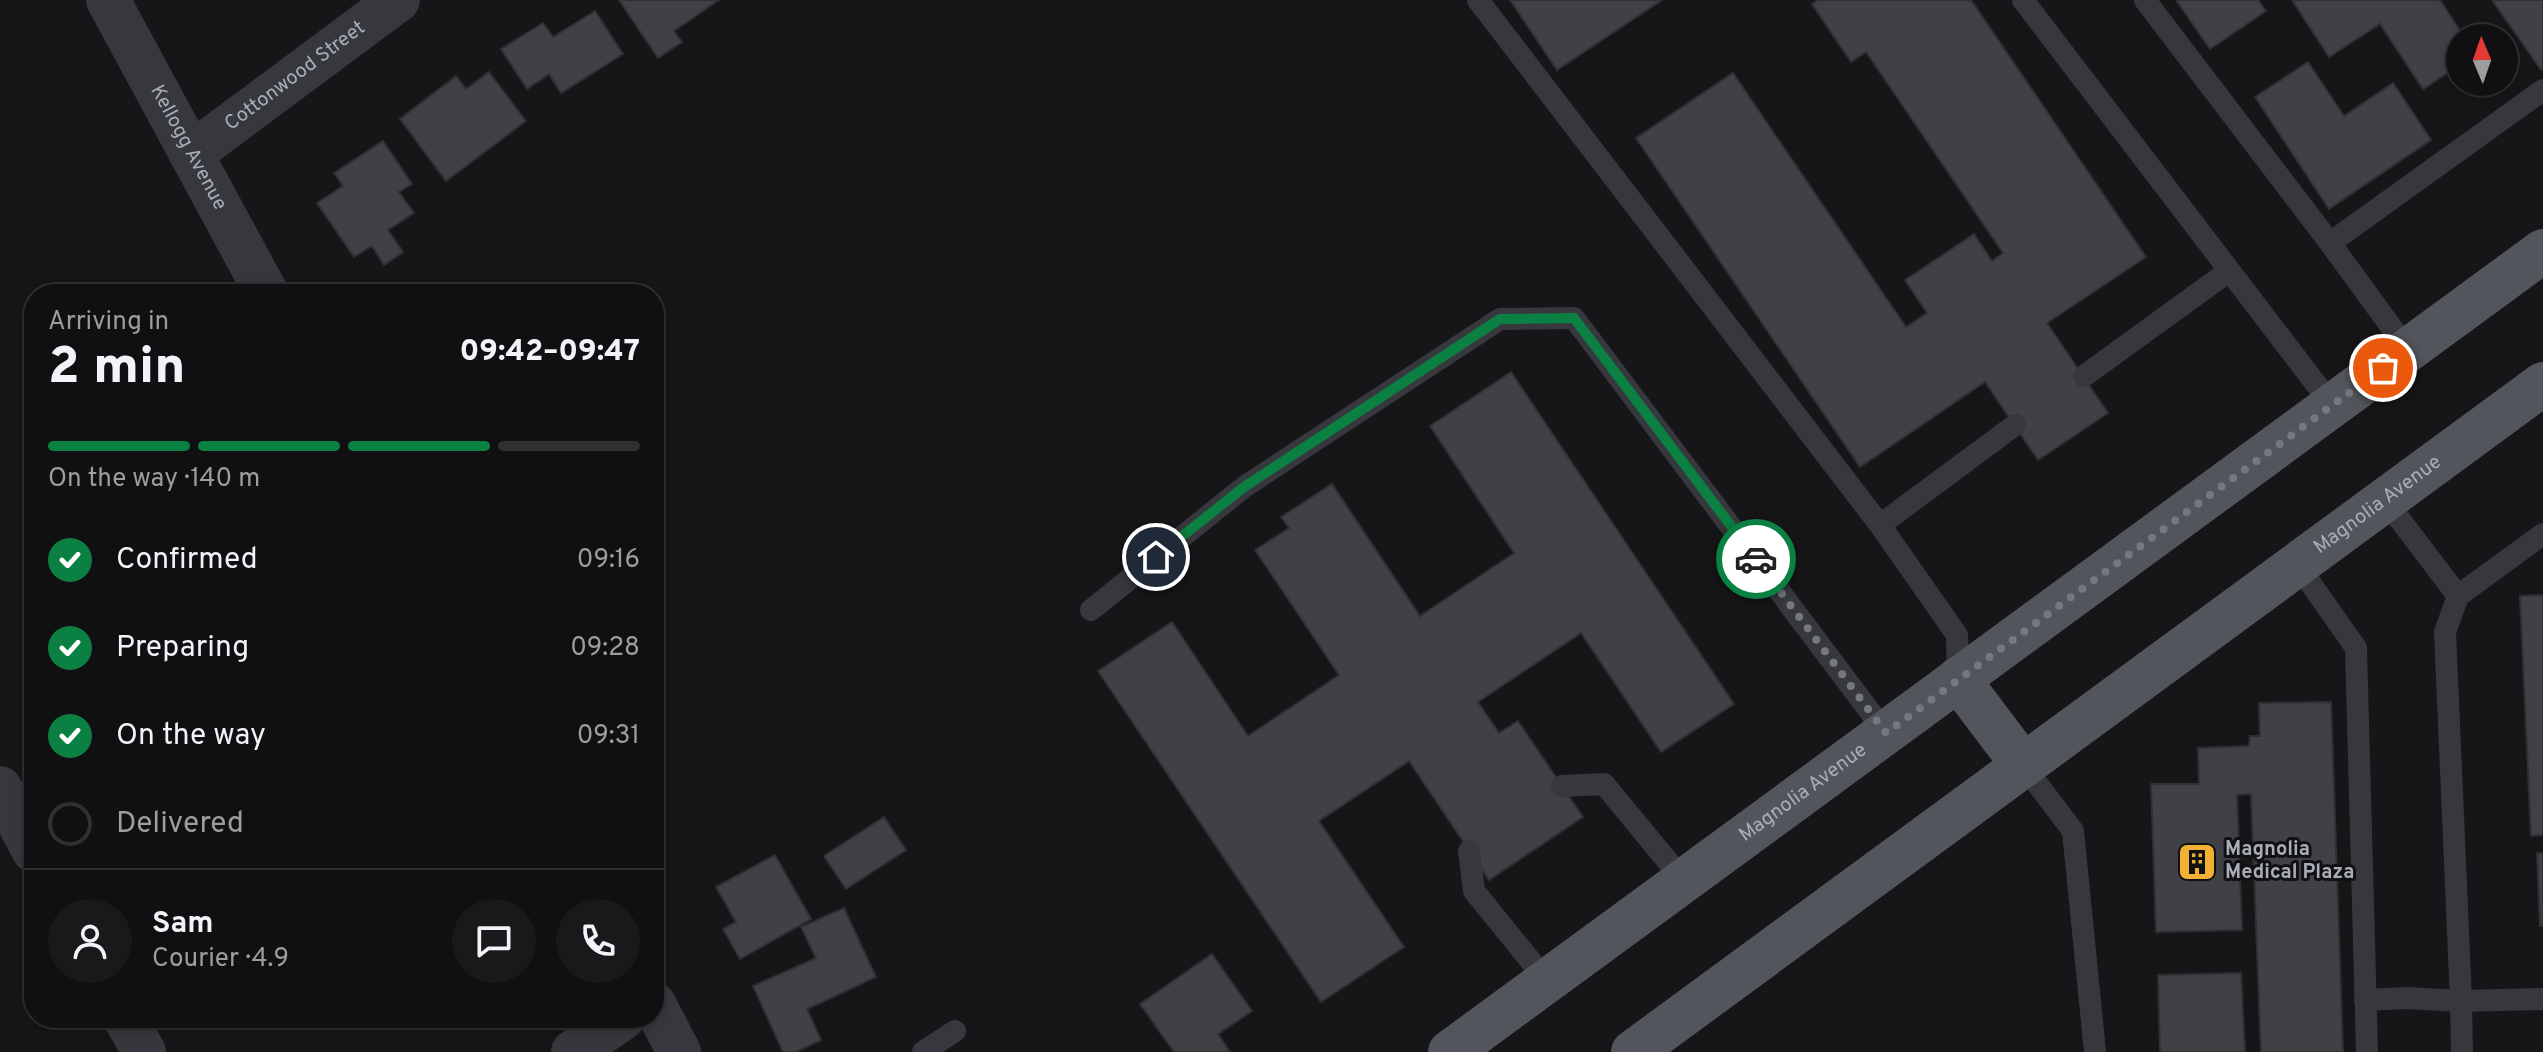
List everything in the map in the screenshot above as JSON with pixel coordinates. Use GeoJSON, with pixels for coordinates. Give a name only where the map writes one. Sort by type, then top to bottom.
{"type":"FeatureCollection","features":[{"type":"Feature","properties":{"kind":"main road","name":"Magnolia Avenue"},"geometry":{"type":"LineString","coordinates":[[1450,1052],[2543,251]]}},
{"type":"Feature","properties":{"kind":"main road","name":"Magnolia Avenue"},"geometry":{"type":"LineString","coordinates":[[1633,1052],[2543,384]]}},
{"type":"Feature","properties":{"kind":"main road"},"geometry":{"type":"LineString","coordinates":[[1958,679],[2023,765]]}},
{"type":"Feature","properties":{"kind":"street","name":"Kellogg Avenue"},"geometry":{"type":"LineString","coordinates":[[108,0],[262,284]]}},
{"type":"Feature","properties":{"kind":"street","name":"Cottonwood Street"},"geometry":{"type":"LineString","coordinates":[[191,154],[398,0]]}},
{"type":"Feature","properties":{"kind":"street"},"geometry":{"type":"LineString","coordinates":[[0,788],[24,832]]}},
{"type":"Feature","properties":{"kind":"street"},"geometry":{"type":"LineString","coordinates":[[664,1023],[679,1052]]}},
{"type":"Feature","properties":{"kind":"street"},"geometry":{"type":"LineString","coordinates":[[131,1028],[144,1052]]}},
{"type":"Feature","properties":{"kind":"street"},"geometry":{"type":"LineString","coordinates":[[573,1052],[608,1028]]}},
{"type":"Feature","properties":{"kind":"lane"},"geometry":{"type":"LineString","coordinates":[[1478,0],[1880,525],[1957,635],[1958,679]]}},
{"type":"Feature","properties":{"kind":"lane"},"geometry":{"type":"LineString","coordinates":[[2023,0],[2332,405]]}},
{"type":"Feature","properties":{"kind":"lane"},"geometry":{"type":"LineString","coordinates":[[2145,0],[2408,350]]}},
{"type":"Feature","properties":{"kind":"lane"},"geometry":{"type":"LineString","coordinates":[[2330,243],[2543,90]]}},
{"type":"Feature","properties":{"kind":"lane"},"geometry":{"type":"LineString","coordinates":[[2084,376],[2229,271]]}},
{"type":"Feature","properties":{"kind":"lane"},"geometry":{"type":"LineString","coordinates":[[1091,610],[1244,487],[1500,319],[1574,318],[1886,733]]}},
{"type":"Feature","properties":{"kind":"lane"},"geometry":{"type":"LineString","coordinates":[[1880,525],[2015,425]]}},
{"type":"Feature","properties":{"kind":"lane"},"geometry":{"type":"LineString","coordinates":[[2385,500],[2458,596]]}},
{"type":"Feature","properties":{"kind":"lane"},"geometry":{"type":"LineString","coordinates":[[2462,1052],[2445,632],[2458,596],[2543,534]]}},
{"type":"Feature","properties":{"kind":"lane"},"geometry":{"type":"LineString","coordinates":[[2297,564],[2356,648],[2367,1052]]}},
{"type":"Feature","properties":{"kind":"lane"},"geometry":{"type":"LineString","coordinates":[[2023,765],[2073,831],[2095,1052]]}},
{"type":"Feature","properties":{"kind":"lane"},"geometry":{"type":"LineString","coordinates":[[1562,786],[1604,784],[1684,881]]}},
{"type":"Feature","properties":{"kind":"lane"},"geometry":{"type":"LineString","coordinates":[[1469,851],[1474,891],[1547,981]]}},
{"type":"Feature","properties":{"kind":"lane"},"geometry":{"type":"LineString","coordinates":[[2365,1000],[2543,999]]}},
{"type":"Feature","properties":{"kind":"lane"},"geometry":{"type":"LineString","coordinates":[[923,1052],[955,1031]]}},
{"type":"Feature","properties":{"kind":"building"},"geometry":{"type":"Polygon","coordinates":[[[619,0],[719,0],[674,31],[682,42],[658,58],[619,0]]]}},
{"type":"Feature","properties":{"kind":"building"},"geometry":{"type":"Polygon","coordinates":[[[1510,0],[1662,0],[1557,70],[1510,0]]]}},
{"type":"Feature","properties":{"kind":"building"},"geometry":{"type":"Polygon","coordinates":[[[1818,0],[1971,0],[2146,257],[2047,323],[2108,413],[2038,460],[1985,382],[1860,467],[1636,138],[1733,73],[1906,327],[1927,313],[1905,280],[1974,234],[1992,261],[2003,253],[1866,52],[1851,62],[1812,4],[1818,0]]]}},
{"type":"Feature","properties":{"kind":"building"},"geometry":{"type":"Polygon","coordinates":[[[2176,0],[2258,0],[2266,11],[2210,49],[2176,0]]]}},
{"type":"Feature","properties":{"kind":"building"},"geometry":{"type":"Polygon","coordinates":[[[2292,0],[2440,0],[2456,24],[2446,24],[2446,74],[2423,89],[2380,24],[2329,57],[2292,0]]]}},
{"type":"Feature","properties":{"kind":"building"},"geometry":{"type":"Polygon","coordinates":[[[2492,0],[2543,0],[2541,70],[2518,37],[2518,24],[2509,24],[2492,0]]]}},
{"type":"Feature","properties":{"kind":"building"},"geometry":{"type":"Polygon","coordinates":[[[595,11],[623,54],[561,93],[549,74],[527,89],[501,49],[543,23],[553,37],[595,11]]]}},
{"type":"Feature","properties":{"kind":"building"},"geometry":{"type":"Polygon","coordinates":[[[2308,62],[2344,116],[2393,83],[2431,140],[2329,209],[2255,97],[2308,62]]]}},
{"type":"Feature","properties":{"kind":"building"},"geometry":{"type":"Polygon","coordinates":[[[489,72],[526,121],[446,181],[400,119],[456,76],[466,89],[489,72]]]}},
{"type":"Feature","properties":{"kind":"building"},"geometry":{"type":"Polygon","coordinates":[[[383,141],[412,184],[399,192],[414,213],[388,230],[403,252],[384,265],[372,246],[354,257],[317,203],[343,186],[334,173],[383,141]]]}},
{"type":"Feature","properties":{"kind":"building"},"geometry":{"type":"Polygon","coordinates":[[[1511,372],[1734,704],[1661,752],[1581,633],[1478,702],[1499,733],[1518,721],[1583,817],[1489,880],[1409,761],[1319,821],[1404,947],[1321,1002],[1098,671],[1172,622],[1248,736],[1339,675],[1255,550],[1289,528],[1281,517],[1332,484],[1420,616],[1514,553],[1430,426],[1511,372]]]}},
{"type":"Feature","properties":{"kind":"building"},"geometry":{"type":"Polygon","coordinates":[[[2543,595],[2543,835],[2531,836],[2520,596],[2543,595]]]}},
{"type":"Feature","properties":{"kind":"building","name":"Magnolia Medical Plaza"},"geometry":{"type":"Polygon","coordinates":[[[2331,702],[2343,1052],[2261,1052],[2251,794],[2237,795],[2242,930],[2156,932],[2151,784],[2199,784],[2198,748],[2249,746],[2250,736],[2260,736],[2259,703],[2331,702]]]}},
{"type":"Feature","properties":{"kind":"building"},"geometry":{"type":"Polygon","coordinates":[[[884,817],[906,850],[846,889],[824,856],[884,817]]]}},
{"type":"Feature","properties":{"kind":"building"},"geometry":{"type":"Polygon","coordinates":[[[2537,853],[2543,853],[2543,926],[2540,926],[2537,853]]]}},
{"type":"Feature","properties":{"kind":"building"},"geometry":{"type":"Polygon","coordinates":[[[775,855],[811,919],[740,959],[723,929],[736,922],[716,887],[775,855]]]}},
{"type":"Feature","properties":{"kind":"building"},"geometry":{"type":"Polygon","coordinates":[[[844,908],[876,977],[807,1009],[821,1040],[796,1052],[783,1052],[753,986],[816,958],[801,927],[844,908]]]}},
{"type":"Feature","properties":{"kind":"building"},"geometry":{"type":"Polygon","coordinates":[[[1212,954],[1252,1011],[1218,1034],[1230,1052],[1174,1052],[1140,1004],[1212,954]]]}},
{"type":"Feature","properties":{"kind":"building"},"geometry":{"type":"Polygon","coordinates":[[[2241,973],[2245,1052],[2160,1052],[2158,975],[2241,973]]]}},
{"type":"Feature","properties":{"kind":"way so far"},"geometry":{"type":"LineString","coordinates":[[1756,559],[1886,733],[2383,368]]}},
{"type":"Feature","properties":{"kind":"place","name":"Magnolia Medical Plaza"},"geometry":{"type":"Point","coordinates":[2197,862]}},
{"type":"Feature","properties":{"kind":"route"},"geometry":{"type":"LineString","coordinates":[[1156,557],[1244,487],[1500,319],[1574,318],[1756,559]]}}]}
